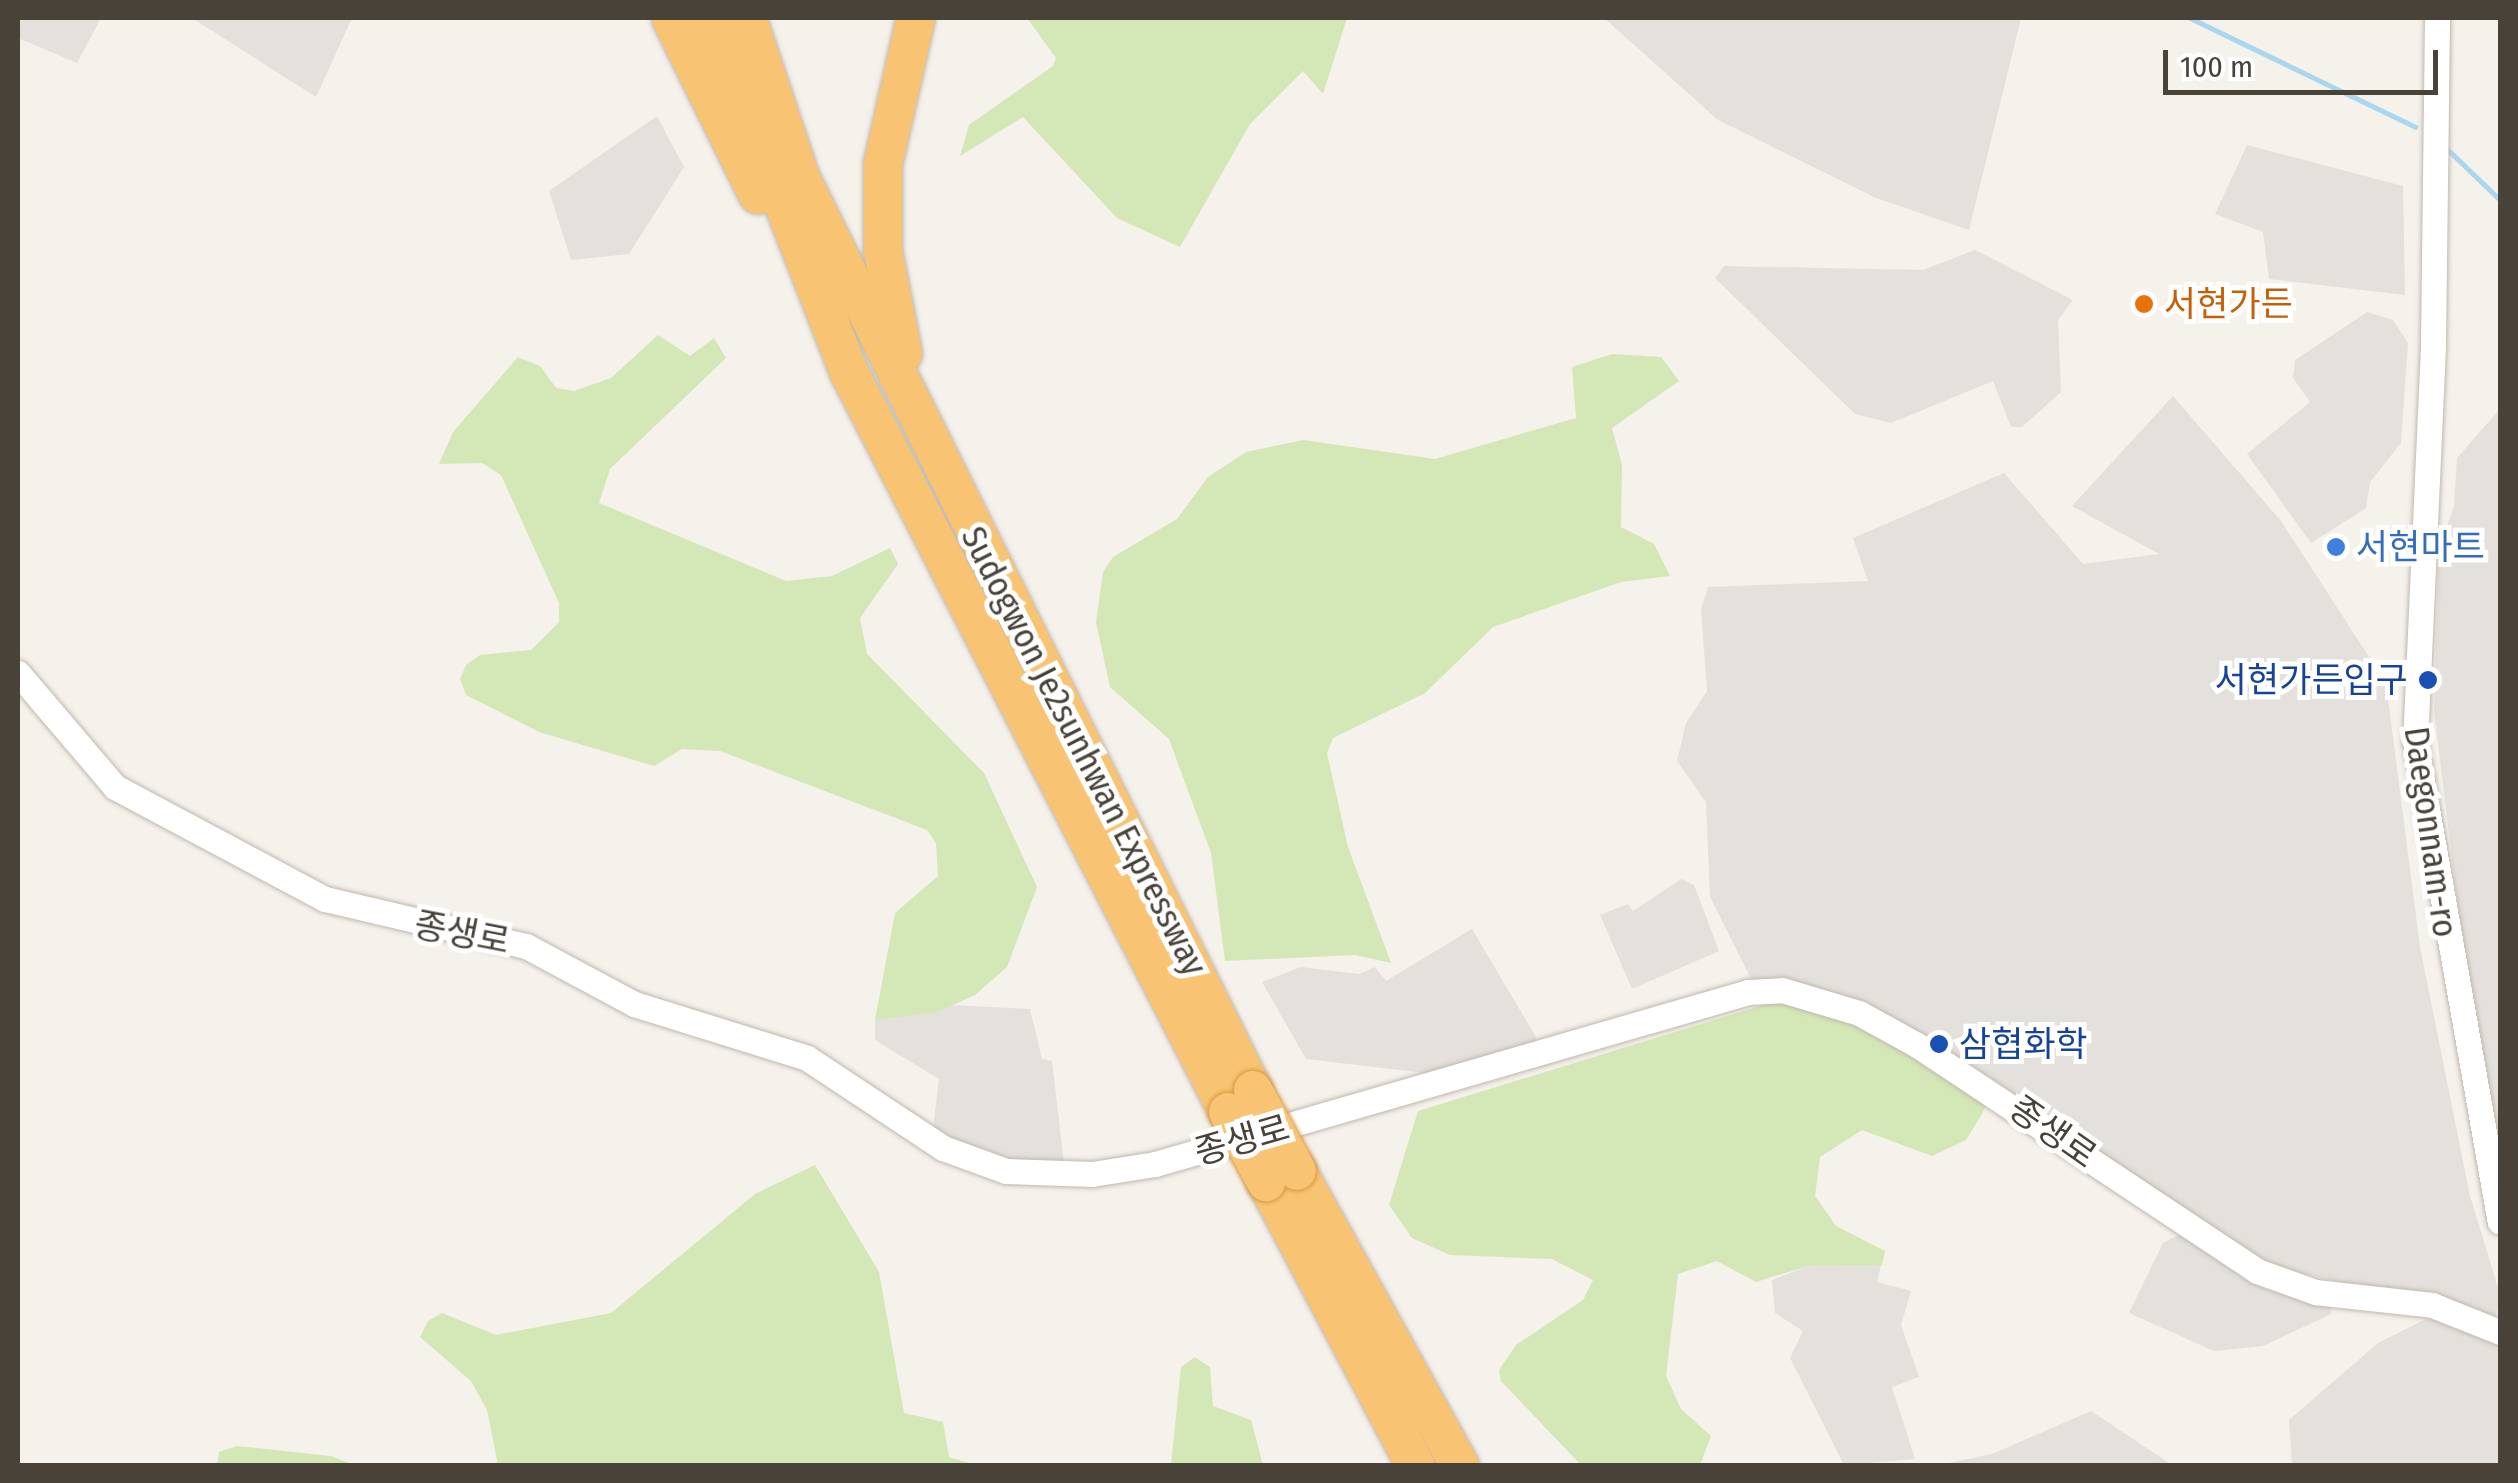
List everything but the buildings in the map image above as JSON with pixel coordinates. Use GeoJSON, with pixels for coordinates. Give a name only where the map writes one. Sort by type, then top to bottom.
{"type":"FeatureCollection","features":[{"type":"Feature","properties":{"kind":"highway"},"geometry":{"type":"LineString","coordinates":[[671,18],[849,372]]}},
{"type":"Feature","properties":{"kind":"highway","name":"Sudogwon Je2sunhwan Expressway"},"geometry":{"type":"LineString","coordinates":[[712,18],[849,372],[1240,1101],[1460,1466]]}},
{"type":"Feature","properties":{"kind":"highway","name":"Sudogwon Je2sunhwan Expressway"},"geometry":{"type":"LineString","coordinates":[[747,18],[801,179],[1240,1101]]}},
{"type":"Feature","properties":{"kind":"highway"},"geometry":{"type":"LineString","coordinates":[[916,18],[883,164],[882,251],[897,335],[940,466]]}},
{"type":"Feature","properties":{"kind":"highway","name":"Sudogwon Je2sunhwan Expressway"},"geometry":{"type":"LineString","coordinates":[[1282,1176],[1416,1466]]}},
{"type":"Feature","properties":{"kind":"street","name":"Daegonnam-ro"},"geometry":{"type":"LineString","coordinates":[[2437,18],[2430,102],[2433,347],[2416,580],[2415,741],[2500,1222]]}},
{"type":"Feature","properties":{"kind":"street","name":"종생로"},"geometry":{"type":"LineString","coordinates":[[18,673],[115,787],[325,899],[526,946],[634,1004],[807,1058],[942,1148],[1006,1171],[1092,1174],[1206,1152],[1748,992],[1782,990],[1859,1013],[1918,1045],[2257,1271],[2314,1292],[2420,1302],[2500,1332]]}},
{"type":"Feature","properties":{"kind":"shaded area"},"geometry":{"type":"Polygon","coordinates":[[[18,18],[101,18],[77,63],[18,38],[18,18]]]}},
{"type":"Feature","properties":{"kind":"shaded area"},"geometry":{"type":"Polygon","coordinates":[[[192,18],[352,18],[316,97],[192,18]]]}},
{"type":"Feature","properties":{"kind":"shaded area"},"geometry":{"type":"Polygon","coordinates":[[[1604,18],[2021,18],[1969,230],[1876,198],[1718,120],[1604,18]]]}},
{"type":"Feature","properties":{"kind":"shaded area"},"geometry":{"type":"Polygon","coordinates":[[[657,116],[684,167],[629,254],[571,260],[549,191],[657,116]]]}},
{"type":"Feature","properties":{"kind":"shaded area"},"geometry":{"type":"Polygon","coordinates":[[[2247,145],[2403,186],[2405,295],[2269,279],[2263,232],[2215,214],[2247,145]]]}},
{"type":"Feature","properties":{"kind":"shaded area"},"geometry":{"type":"Polygon","coordinates":[[[1975,250],[2073,300],[2058,320],[2061,392],[2022,427],[2011,427],[1993,381],[1891,423],[1855,414],[1715,278],[1724,266],[1923,270],[1975,250]]]}},
{"type":"Feature","properties":{"kind":"shaded area"},"geometry":{"type":"Polygon","coordinates":[[[2367,312],[2393,320],[2408,343],[2401,443],[2370,482],[2366,508],[2311,543],[2247,454],[2310,402],[2293,378],[2295,360],[2367,312]]]}},
{"type":"Feature","properties":{"kind":"shaded area"},"geometry":{"type":"Polygon","coordinates":[[[2173,396],[2281,521],[2386,683],[2420,947],[2470,1196],[2500,1294],[2496,1317],[2264,1265],[2071,1136],[1752,981],[1710,897],[1706,802],[1677,761],[1686,723],[1707,691],[1701,609],[1708,587],[1868,581],[1853,538],[2004,473],[2083,564],[2159,554],[2072,506],[2173,396]]]}},
{"type":"Feature","properties":{"kind":"shaded area"},"geometry":{"type":"Polygon","coordinates":[[[2498,411],[2500,1164],[2468,987],[2434,712],[2439,547],[2454,507],[2457,458],[2498,411]]]}},
{"type":"Feature","properties":{"kind":"shaded area"},"geometry":{"type":"Polygon","coordinates":[[[1681,879],[1694,885],[1719,951],[1632,989],[1600,915],[1628,904],[1633,911],[1681,879]]]}},
{"type":"Feature","properties":{"kind":"shaded area"},"geometry":{"type":"Polygon","coordinates":[[[1472,929],[1546,1054],[1451,1076],[1306,1059],[1262,982],[1301,967],[1359,974],[1375,967],[1386,981],[1472,929]]]}},
{"type":"Feature","properties":{"kind":"shaded area"},"geometry":{"type":"Polygon","coordinates":[[[951,1005],[1030,1009],[1042,1059],[1052,1061],[1065,1172],[998,1165],[933,1128],[939,1079],[875,1040],[875,1020],[951,1005]]]}},
{"type":"Feature","properties":{"kind":"shaded area"},"geometry":{"type":"Polygon","coordinates":[[[2181,1234],[2331,1304],[2331,1314],[2263,1346],[2214,1351],[2129,1313],[2163,1243],[2181,1234]]]}},
{"type":"Feature","properties":{"kind":"shaded area"},"geometry":{"type":"Polygon","coordinates":[[[1881,1265],[1877,1282],[1911,1291],[1901,1325],[1919,1377],[1892,1387],[1915,1459],[1844,1465],[1790,1358],[1803,1331],[1775,1313],[1772,1280],[1808,1266],[1881,1265]]]}},
{"type":"Feature","properties":{"kind":"shaded area"},"geometry":{"type":"Polygon","coordinates":[[[2436,1314],[2500,1346],[2500,1465],[2292,1465],[2289,1420],[2378,1343],[2436,1314]]]}},
{"type":"Feature","properties":{"kind":"shaded area"},"geometry":{"type":"Polygon","coordinates":[[[2091,1411],[2172,1465],[1939,1465],[1992,1454],[2091,1411]]]}},
{"type":"Feature","properties":{"kind":"green space"},"geometry":{"type":"Polygon","coordinates":[[[1027,18],[1347,18],[1323,94],[1303,71],[1250,124],[1180,247],[1117,218],[1023,117],[960,156],[969,125],[1053,66],[1056,58],[1027,18]]]}},
{"type":"Feature","properties":{"kind":"green space"},"geometry":{"type":"Polygon","coordinates":[[[658,335],[690,356],[714,338],[726,358],[610,469],[599,503],[786,581],[832,576],[890,548],[898,564],[860,618],[867,654],[984,773],[1037,887],[1007,967],[975,995],[937,1012],[875,1020],[895,913],[938,876],[936,843],[927,830],[720,751],[682,749],[654,766],[539,732],[466,695],[460,679],[466,665],[480,655],[531,650],[559,622],[559,603],[501,475],[482,463],[439,464],[453,432],[518,357],[540,366],[556,388],[574,391],[611,378],[658,335]]]}},
{"type":"Feature","properties":{"kind":"green space"},"geometry":{"type":"Polygon","coordinates":[[[1612,354],[1661,357],[1679,381],[1612,428],[1622,465],[1621,527],[1654,544],[1670,576],[1621,582],[1493,627],[1425,693],[1333,738],[1327,753],[1348,847],[1391,963],[1355,955],[1225,961],[1211,853],[1169,739],[1110,687],[1096,622],[1103,572],[1113,557],[1177,519],[1208,477],[1246,452],[1303,440],[1435,459],[1576,418],[1572,367],[1612,354]]]}},
{"type":"Feature","properties":{"kind":"green space"},"geometry":{"type":"Polygon","coordinates":[[[1776,1001],[1856,1023],[1988,1099],[1982,1114],[1966,1140],[1932,1156],[1862,1130],[1820,1157],[1815,1196],[1836,1226],[1885,1251],[1882,1265],[1808,1266],[1756,1282],[1717,1261],[1678,1274],[1666,1376],[1681,1409],[1711,1436],[1700,1465],[1581,1465],[1501,1381],[1499,1370],[1516,1345],[1583,1300],[1593,1280],[1552,1259],[1450,1255],[1412,1238],[1389,1205],[1418,1111],[1776,1001]]]}},
{"type":"Feature","properties":{"kind":"green space"},"geometry":{"type":"Polygon","coordinates":[[[815,1165],[879,1272],[904,1413],[943,1422],[949,1457],[975,1465],[498,1465],[487,1410],[471,1381],[420,1337],[428,1321],[442,1313],[496,1335],[611,1313],[755,1194],[815,1165]]]}},
{"type":"Feature","properties":{"kind":"green space"},"geometry":{"type":"Polygon","coordinates":[[[1195,1357],[1210,1367],[1213,1406],[1251,1420],[1263,1465],[1171,1465],[1181,1367],[1195,1357]]]}},
{"type":"Feature","properties":{"kind":"green space"},"geometry":{"type":"Polygon","coordinates":[[[237,1446],[331,1456],[354,1465],[217,1465],[219,1452],[237,1446]]]}},
{"type":"Feature","properties":{"kind":"waterway"},"geometry":{"type":"LineString","coordinates":[[2190,18],[2415,127]]}},
{"type":"Feature","properties":{"kind":"waterway"},"geometry":{"type":"LineString","coordinates":[[2445,147],[2500,200]]}},
{"type":"Feature","properties":{"kind":"place","name":"서현가든"},"geometry":{"type":"Point","coordinates":[2144,304]}},
{"type":"Feature","properties":{"kind":"place","name":"서현마트"},"geometry":{"type":"Point","coordinates":[2336,547]}},
{"type":"Feature","properties":{"kind":"place","name":"서현가든입구"},"geometry":{"type":"Point","coordinates":[2428,680]}},
{"type":"Feature","properties":{"kind":"place","name":"삼협화학"},"geometry":{"type":"Point","coordinates":[1939,1044]}}]}
